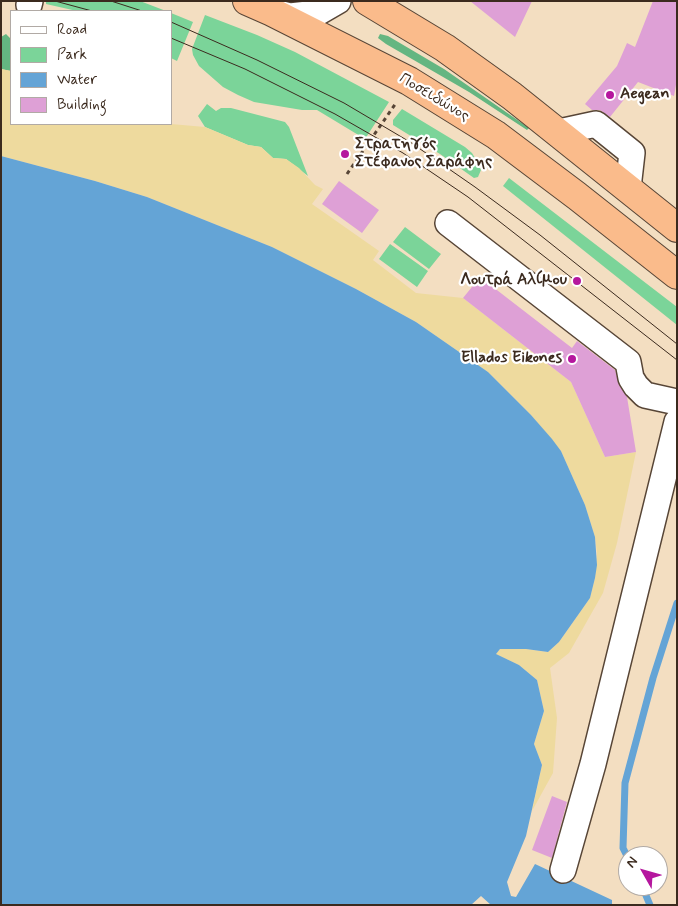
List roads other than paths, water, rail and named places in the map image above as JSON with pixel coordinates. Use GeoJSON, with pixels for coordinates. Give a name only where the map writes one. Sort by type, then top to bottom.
{"type":"FeatureCollection","features":[{"type":"Feature","properties":{"kind":"highway","name":"Ποσειδώνος"},"geometry":{"type":"LineString","coordinates":[[247,1],[409,81],[496,135],[677,275]]}},
{"type":"Feature","properties":{"kind":"highway"},"geometry":{"type":"LineString","coordinates":[[368,1],[445,48],[512,96],[677,228]]}},
{"type":"Feature","properties":{"kind":"street"},"geometry":{"type":"LineString","coordinates":[[272,12],[297,16],[319,12],[338,1]]}},
{"type":"Feature","properties":{"kind":"street"},"geometry":{"type":"LineString","coordinates":[[448,223],[628,362],[631,378],[645,395],[677,402]]}},
{"type":"Feature","properties":{"kind":"street"},"geometry":{"type":"LineString","coordinates":[[563,870],[593,764],[677,422]]}},
{"type":"Feature","properties":{"kind":"water"},"geometry":{"type":"Polygon","coordinates":[[[1,156],[147,197],[272,247],[356,289],[416,322],[488,372],[552,439],[561,451],[585,505],[595,537],[597,565],[590,598],[559,642],[548,652],[526,649],[500,649],[496,654],[519,665],[537,680],[544,711],[534,744],[542,765],[526,836],[507,882],[511,896],[516,897],[535,864],[612,900],[612,905],[491,905],[481,896],[471,905],[1,905],[1,156]]]}},
{"type":"Feature","properties":{"kind":"waterway"},"geometry":{"type":"LineString","coordinates":[[623,846],[625,783],[653,678],[677,603]]}},
{"type":"Feature","properties":{"kind":"waterway"},"geometry":{"type":"LineString","coordinates":[[646,896],[650,905]]}},
{"type":"Feature","properties":{"kind":"tram line"},"geometry":{"type":"LineString","coordinates":[[55,1],[88,10]]}},
{"type":"Feature","properties":{"kind":"tram line"},"geometry":{"type":"LineString","coordinates":[[111,1],[139,10]]}},
{"type":"Feature","properties":{"kind":"tram line"},"geometry":{"type":"LineString","coordinates":[[172,22],[257,60],[344,103],[410,142],[540,235],[677,344]]}},
{"type":"Feature","properties":{"kind":"tram line"},"geometry":{"type":"LineString","coordinates":[[172,38],[245,69],[335,114],[403,153],[468,197],[677,360]]}},
{"type":"Feature","properties":{"kind":"place","name":"Aegean"},"geometry":{"type":"Point","coordinates":[610,95]}},
{"type":"Feature","properties":{"kind":"place","name":"Στρατηγός Στέφανος Σαράφης"},"geometry":{"type":"Point","coordinates":[345,154]}},
{"type":"Feature","properties":{"kind":"place","name":"Λουτρά Αλίμου"},"geometry":{"type":"Point","coordinates":[577,281]}},
{"type":"Feature","properties":{"kind":"place","name":"Ellados Eikones"},"geometry":{"type":"Point","coordinates":[572,359]}}]}
